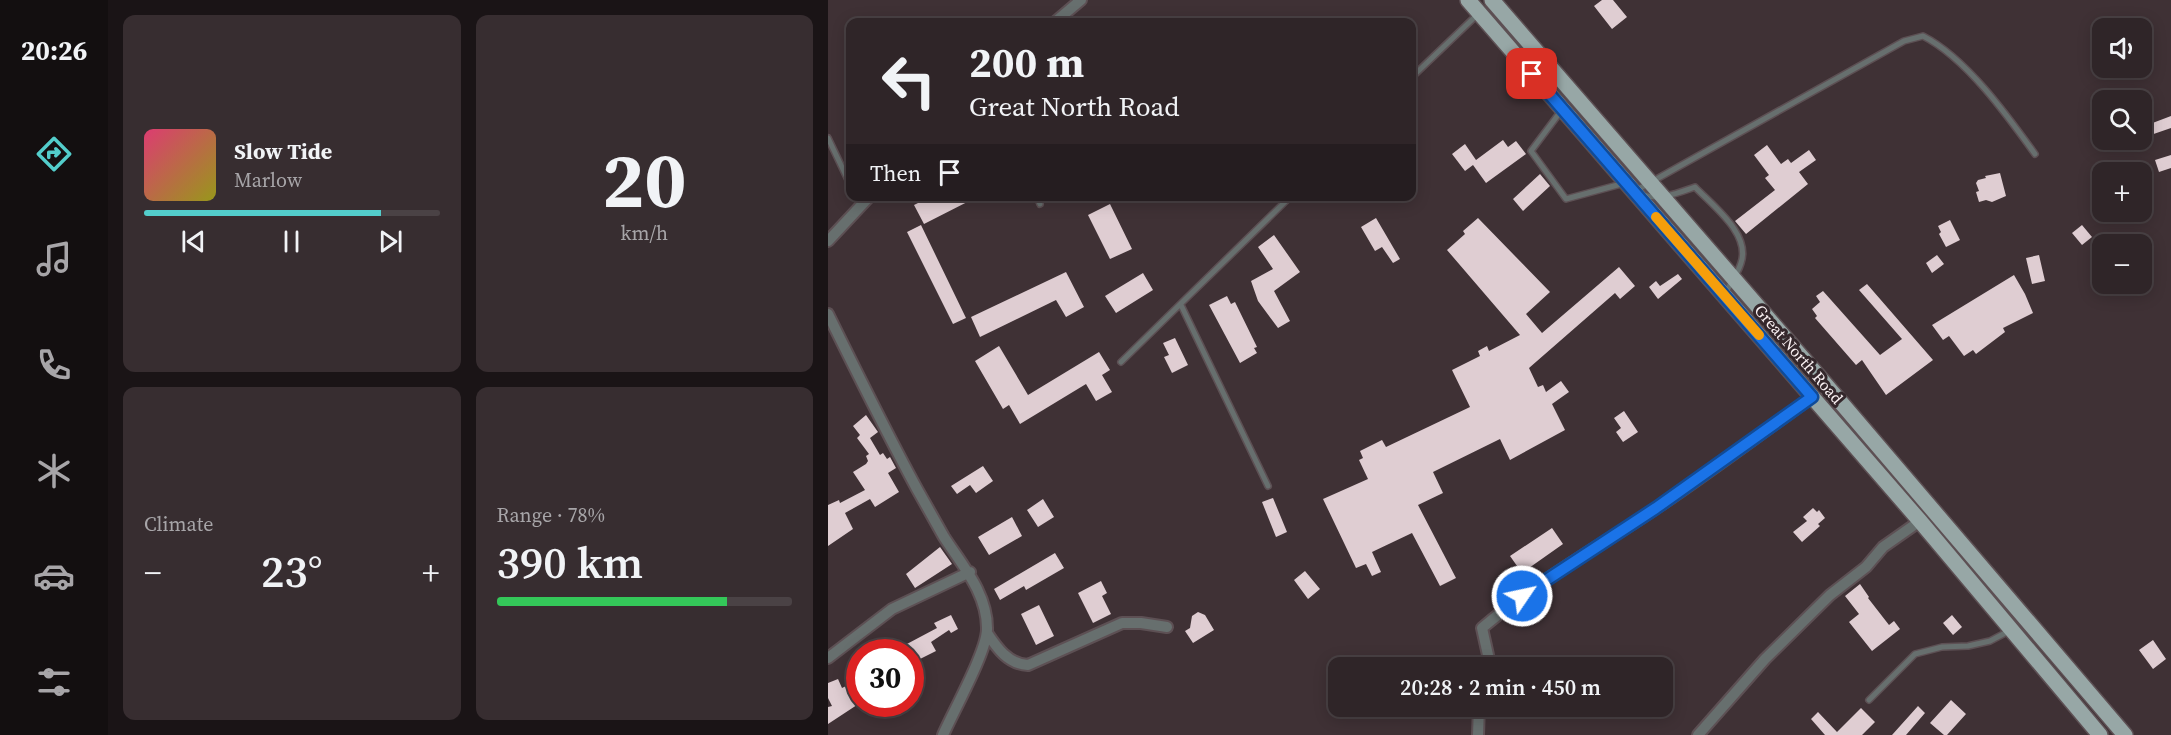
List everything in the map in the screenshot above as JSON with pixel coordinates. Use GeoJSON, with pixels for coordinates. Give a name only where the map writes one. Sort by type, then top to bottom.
{"type":"FeatureCollection","features":[{"type":"Feature","properties":{"kind":"main road","name":"Great North Road"},"geometry":{"type":"LineString","coordinates":[[1468,0],[1920,521],[2100,735]]}},
{"type":"Feature","properties":{"kind":"main road","name":"Great North Road"},"geometry":{"type":"LineString","coordinates":[[1492,0],[1734,278],[2125,735]]}},
{"type":"Feature","properties":{"kind":"street"},"geometry":{"type":"LineString","coordinates":[[1060,18],[1081,0]]}},
{"type":"Feature","properties":{"kind":"street"},"geometry":{"type":"LineString","coordinates":[[828,241],[859,201]]}},
{"type":"Feature","properties":{"kind":"street"},"geometry":{"type":"LineString","coordinates":[[828,314],[916,486],[943,534],[970,572],[986,617],[987,633],[982,649],[943,735]]}},
{"type":"Feature","properties":{"kind":"street"},"geometry":{"type":"LineString","coordinates":[[1488,657],[1482,628],[1500,612],[1537,584],[1656,508],[1812,397]]}},
{"type":"Feature","properties":{"kind":"street"},"geometry":{"type":"LineString","coordinates":[[1698,735],[1765,659],[1830,595],[1866,567],[1883,547],[1920,521]]}},
{"type":"Feature","properties":{"kind":"street"},"geometry":{"type":"LineString","coordinates":[[828,658],[892,609],[970,572]]}},
{"type":"Feature","properties":{"kind":"street"},"geometry":{"type":"LineString","coordinates":[[987,633],[997,648],[1017,665],[1028,665],[1122,623],[1167,627]]}},
{"type":"Feature","properties":{"kind":"street"},"geometry":{"type":"LineString","coordinates":[[1478,735],[1479,717]]}},
{"type":"Feature","properties":{"kind":"lane"},"geometry":{"type":"LineString","coordinates":[[1416,73],[1479,13]]}},
{"type":"Feature","properties":{"kind":"lane"},"geometry":{"type":"LineString","coordinates":[[1563,109],[1531,151],[1566,199],[1651,183],[1904,41],[1923,36],[1938,44],[2001,105],[2034,153]]}},
{"type":"Feature","properties":{"kind":"lane"},"geometry":{"type":"LineString","coordinates":[[828,138],[846,176]]}},
{"type":"Feature","properties":{"kind":"lane"},"geometry":{"type":"LineString","coordinates":[[1630,187],[1650,197],[1695,187],[1725,218],[1738,237],[1743,250],[1741,264],[1724,295]]}},
{"type":"Feature","properties":{"kind":"lane"},"geometry":{"type":"LineString","coordinates":[[1121,362],[1286,201]]}},
{"type":"Feature","properties":{"kind":"lane"},"geometry":{"type":"LineString","coordinates":[[1181,305],[1268,486]]}},
{"type":"Feature","properties":{"kind":"lane"},"geometry":{"type":"LineString","coordinates":[[1869,700],[1915,654],[1942,647],[1968,646],[1990,641],[2011,630]]}},
{"type":"Feature","properties":{"kind":"building"},"geometry":{"type":"Polygon","coordinates":[[[1602,0],[1613,0],[1627,17],[1612,29],[1594,6],[1602,0]]]}},
{"type":"Feature","properties":{"kind":"building"},"geometry":{"type":"Polygon","coordinates":[[[2171,116],[2171,128],[2152,135],[2152,123],[2171,116]]]}},
{"type":"Feature","properties":{"kind":"building"},"geometry":{"type":"Polygon","coordinates":[[[1503,140],[1508,147],[1516,141],[1526,154],[1486,183],[1473,165],[1465,171],[1452,154],[1465,144],[1476,160],[1503,140]]]}},
{"type":"Feature","properties":{"kind":"building"},"geometry":{"type":"Polygon","coordinates":[[[1767,145],[1781,164],[1788,159],[1791,163],[1809,150],[1816,160],[1799,172],[1808,184],[1746,234],[1735,221],[1775,190],[1765,178],[1769,175],[1754,155],[1767,145]]]}},
{"type":"Feature","properties":{"kind":"building"},"geometry":{"type":"Polygon","coordinates":[[[2171,155],[2171,168],[2159,172],[2155,160],[2171,155]]]}},
{"type":"Feature","properties":{"kind":"building"},"geometry":{"type":"Polygon","coordinates":[[[2000,173],[2006,196],[1992,202],[1986,200],[1979,202],[1976,192],[1979,191],[1976,183],[1978,180],[2000,173]]]}},
{"type":"Feature","properties":{"kind":"building"},"geometry":{"type":"Polygon","coordinates":[[[1540,174],[1550,186],[1523,211],[1513,199],[1540,174]]]}},
{"type":"Feature","properties":{"kind":"building"},"geometry":{"type":"Polygon","coordinates":[[[922,201],[969,201],[924,224],[914,205],[922,201]]]}},
{"type":"Feature","properties":{"kind":"building"},"geometry":{"type":"Polygon","coordinates":[[[1110,204],[1132,249],[1110,259],[1088,215],[1110,204]]]}},
{"type":"Feature","properties":{"kind":"building"},"geometry":{"type":"Polygon","coordinates":[[[1376,218],[1400,259],[1393,263],[1382,247],[1375,251],[1361,227],[1376,218]]]}},
{"type":"Feature","properties":{"kind":"building"},"geometry":{"type":"Polygon","coordinates":[[[1478,218],[1550,292],[1526,314],[1542,333],[1619,267],[1635,286],[1620,299],[1615,293],[1529,368],[1538,387],[1543,385],[1546,392],[1561,381],[1569,392],[1552,404],[1565,430],[1510,460],[1500,439],[1433,472],[1443,493],[1418,505],[1456,578],[1440,586],[1412,533],[1372,552],[1381,572],[1372,576],[1366,564],[1356,568],[1323,499],[1368,479],[1359,460],[1363,458],[1360,451],[1382,440],[1386,447],[1470,407],[1452,370],[1480,356],[1478,351],[1487,346],[1489,351],[1520,335],[1447,250],[1478,218]]]}},
{"type":"Feature","properties":{"kind":"building"},"geometry":{"type":"Polygon","coordinates":[[[1950,220],[1960,240],[1946,247],[1939,234],[1941,232],[1938,226],[1950,220]]]}},
{"type":"Feature","properties":{"kind":"building"},"geometry":{"type":"Polygon","coordinates":[[[921,225],[966,318],[953,324],[907,232],[921,225]]]}},
{"type":"Feature","properties":{"kind":"building"},"geometry":{"type":"Polygon","coordinates":[[[2082,225],[2092,237],[2082,245],[2072,233],[2082,225]]]}},
{"type":"Feature","properties":{"kind":"building"},"geometry":{"type":"Polygon","coordinates":[[[1274,235],[1300,272],[1274,291],[1290,321],[1278,328],[1258,301],[1251,281],[1273,269],[1258,247],[1274,235]]]}},
{"type":"Feature","properties":{"kind":"building"},"geometry":{"type":"Polygon","coordinates":[[[1937,255],[1944,264],[1932,273],[1926,263],[1937,255]]]}},
{"type":"Feature","properties":{"kind":"building"},"geometry":{"type":"Polygon","coordinates":[[[2039,255],[2045,281],[2032,284],[2026,258],[2039,255]]]}},
{"type":"Feature","properties":{"kind":"building"},"geometry":{"type":"Polygon","coordinates":[[[1066,272],[1084,307],[1066,317],[1056,300],[980,337],[971,317],[1066,272]]]}},
{"type":"Feature","properties":{"kind":"building"},"geometry":{"type":"Polygon","coordinates":[[[1143,273],[1153,290],[1116,313],[1105,296],[1143,273]]]}},
{"type":"Feature","properties":{"kind":"building"},"geometry":{"type":"Polygon","coordinates":[[[1678,274],[1682,279],[1658,299],[1649,287],[1656,281],[1660,286],[1678,274]]]}},
{"type":"Feature","properties":{"kind":"building"},"geometry":{"type":"Polygon","coordinates":[[[2014,275],[2033,313],[2003,328],[2005,332],[1976,354],[1973,350],[1964,356],[1949,336],[1943,340],[1932,325],[2014,275]]]}},
{"type":"Feature","properties":{"kind":"building"},"geometry":{"type":"Polygon","coordinates":[[[1867,284],[1933,360],[1886,395],[1862,360],[1856,365],[1815,318],[1817,316],[1812,309],[1820,302],[1816,296],[1823,291],[1880,355],[1902,339],[1859,290],[1867,284]]]}},
{"type":"Feature","properties":{"kind":"building"},"geometry":{"type":"Polygon","coordinates":[[[1227,296],[1231,304],[1235,302],[1257,347],[1254,348],[1257,353],[1240,363],[1209,305],[1227,296]]]}},
{"type":"Feature","properties":{"kind":"building"},"geometry":{"type":"Polygon","coordinates":[[[1175,338],[1188,365],[1172,373],[1164,357],[1169,355],[1163,343],[1175,338]]]}},
{"type":"Feature","properties":{"kind":"building"},"geometry":{"type":"Polygon","coordinates":[[[999,346],[1028,395],[1099,352],[1110,370],[1102,375],[1112,392],[1096,401],[1086,384],[1020,424],[1009,405],[1003,409],[975,361],[999,346]]]}},
{"type":"Feature","properties":{"kind":"building"},"geometry":{"type":"Polygon","coordinates":[[[1624,411],[1638,432],[1623,442],[1616,432],[1621,428],[1614,418],[1624,411]]]}},
{"type":"Feature","properties":{"kind":"building"},"geometry":{"type":"Polygon","coordinates":[[[866,415],[878,432],[870,438],[880,455],[883,453],[887,459],[890,457],[896,468],[888,473],[899,492],[875,507],[870,499],[845,513],[853,529],[828,546],[828,505],[839,500],[840,503],[865,490],[853,472],[866,464],[868,461],[866,456],[869,454],[857,438],[860,435],[853,426],[866,415]]]}},
{"type":"Feature","properties":{"kind":"building"},"geometry":{"type":"Polygon","coordinates":[[[983,466],[993,481],[976,493],[970,485],[957,494],[951,486],[983,466]]]}},
{"type":"Feature","properties":{"kind":"building"},"geometry":{"type":"Polygon","coordinates":[[[1273,498],[1287,532],[1276,537],[1262,502],[1273,498]]]}},
{"type":"Feature","properties":{"kind":"building"},"geometry":{"type":"Polygon","coordinates":[[[1043,499],[1054,517],[1038,527],[1027,510],[1043,499]]]}},
{"type":"Feature","properties":{"kind":"building"},"geometry":{"type":"Polygon","coordinates":[[[1813,508],[1817,512],[1819,510],[1825,518],[1818,524],[1820,526],[1802,542],[1793,532],[1807,521],[1803,517],[1813,508]]]}},
{"type":"Feature","properties":{"kind":"building"},"geometry":{"type":"Polygon","coordinates":[[[1012,517],[1022,536],[989,555],[978,537],[1012,517]]]}},
{"type":"Feature","properties":{"kind":"building"},"geometry":{"type":"Polygon","coordinates":[[[1552,528],[1563,544],[1522,573],[1510,556],[1552,528]]]}},
{"type":"Feature","properties":{"kind":"building"},"geometry":{"type":"Polygon","coordinates":[[[940,547],[952,564],[915,588],[906,574],[940,547]]]}},
{"type":"Feature","properties":{"kind":"building"},"geometry":{"type":"Polygon","coordinates":[[[1055,553],[1064,568],[1026,590],[1024,586],[1000,600],[994,589],[1055,553]]]}},
{"type":"Feature","properties":{"kind":"building"},"geometry":{"type":"Polygon","coordinates":[[[1305,571],[1320,589],[1308,599],[1294,580],[1305,571]]]}},
{"type":"Feature","properties":{"kind":"building"},"geometry":{"type":"Polygon","coordinates":[[[1101,581],[1107,593],[1102,596],[1111,614],[1093,623],[1078,593],[1101,581]]]}},
{"type":"Feature","properties":{"kind":"building"},"geometry":{"type":"Polygon","coordinates":[[[1860,584],[1889,625],[1894,621],[1900,629],[1872,651],[1849,622],[1859,614],[1845,596],[1860,584]]]}},
{"type":"Feature","properties":{"kind":"building"},"geometry":{"type":"Polygon","coordinates":[[[1039,605],[1054,636],[1036,645],[1021,614],[1039,605]]]}},
{"type":"Feature","properties":{"kind":"building"},"geometry":{"type":"Polygon","coordinates":[[[1198,612],[1205,615],[1214,630],[1193,643],[1185,631],[1190,628],[1192,616],[1198,612]]]}},
{"type":"Feature","properties":{"kind":"building"},"geometry":{"type":"Polygon","coordinates":[[[951,615],[958,629],[951,633],[949,630],[931,642],[936,651],[924,657],[924,639],[916,639],[937,628],[934,623],[951,615]]]}},
{"type":"Feature","properties":{"kind":"building"},"geometry":{"type":"Polygon","coordinates":[[[1952,615],[1962,627],[1953,635],[1943,623],[1952,615]]]}},
{"type":"Feature","properties":{"kind":"building"},"geometry":{"type":"Polygon","coordinates":[[[2153,640],[2166,659],[2153,669],[2139,650],[2153,640]]]}},
{"type":"Feature","properties":{"kind":"building"},"geometry":{"type":"Polygon","coordinates":[[[838,679],[842,688],[846,686],[846,712],[828,724],[828,707],[832,706],[828,698],[828,683],[838,679]]]}},
{"type":"Feature","properties":{"kind":"building"},"geometry":{"type":"Polygon","coordinates":[[[1951,700],[1966,714],[1947,735],[1944,735],[1930,723],[1951,700]]]}},
{"type":"Feature","properties":{"kind":"building"},"geometry":{"type":"Polygon","coordinates":[[[1918,706],[1925,713],[1906,735],[1892,735],[1918,706]]]}},
{"type":"Feature","properties":{"kind":"building"},"geometry":{"type":"Polygon","coordinates":[[[1861,708],[1875,722],[1862,735],[1825,735],[1811,719],[1818,712],[1837,732],[1861,708]]]}},
{"type":"Feature","properties":{"kind":"slow traffic"},"geometry":{"type":"LineString","coordinates":[[1656,217],[1759,335]]}},
{"type":"Feature","properties":{"kind":"route"},"geometry":{"type":"LineString","coordinates":[[1522,596],[1656,508],[1812,397],[1532,74]]}}]}
